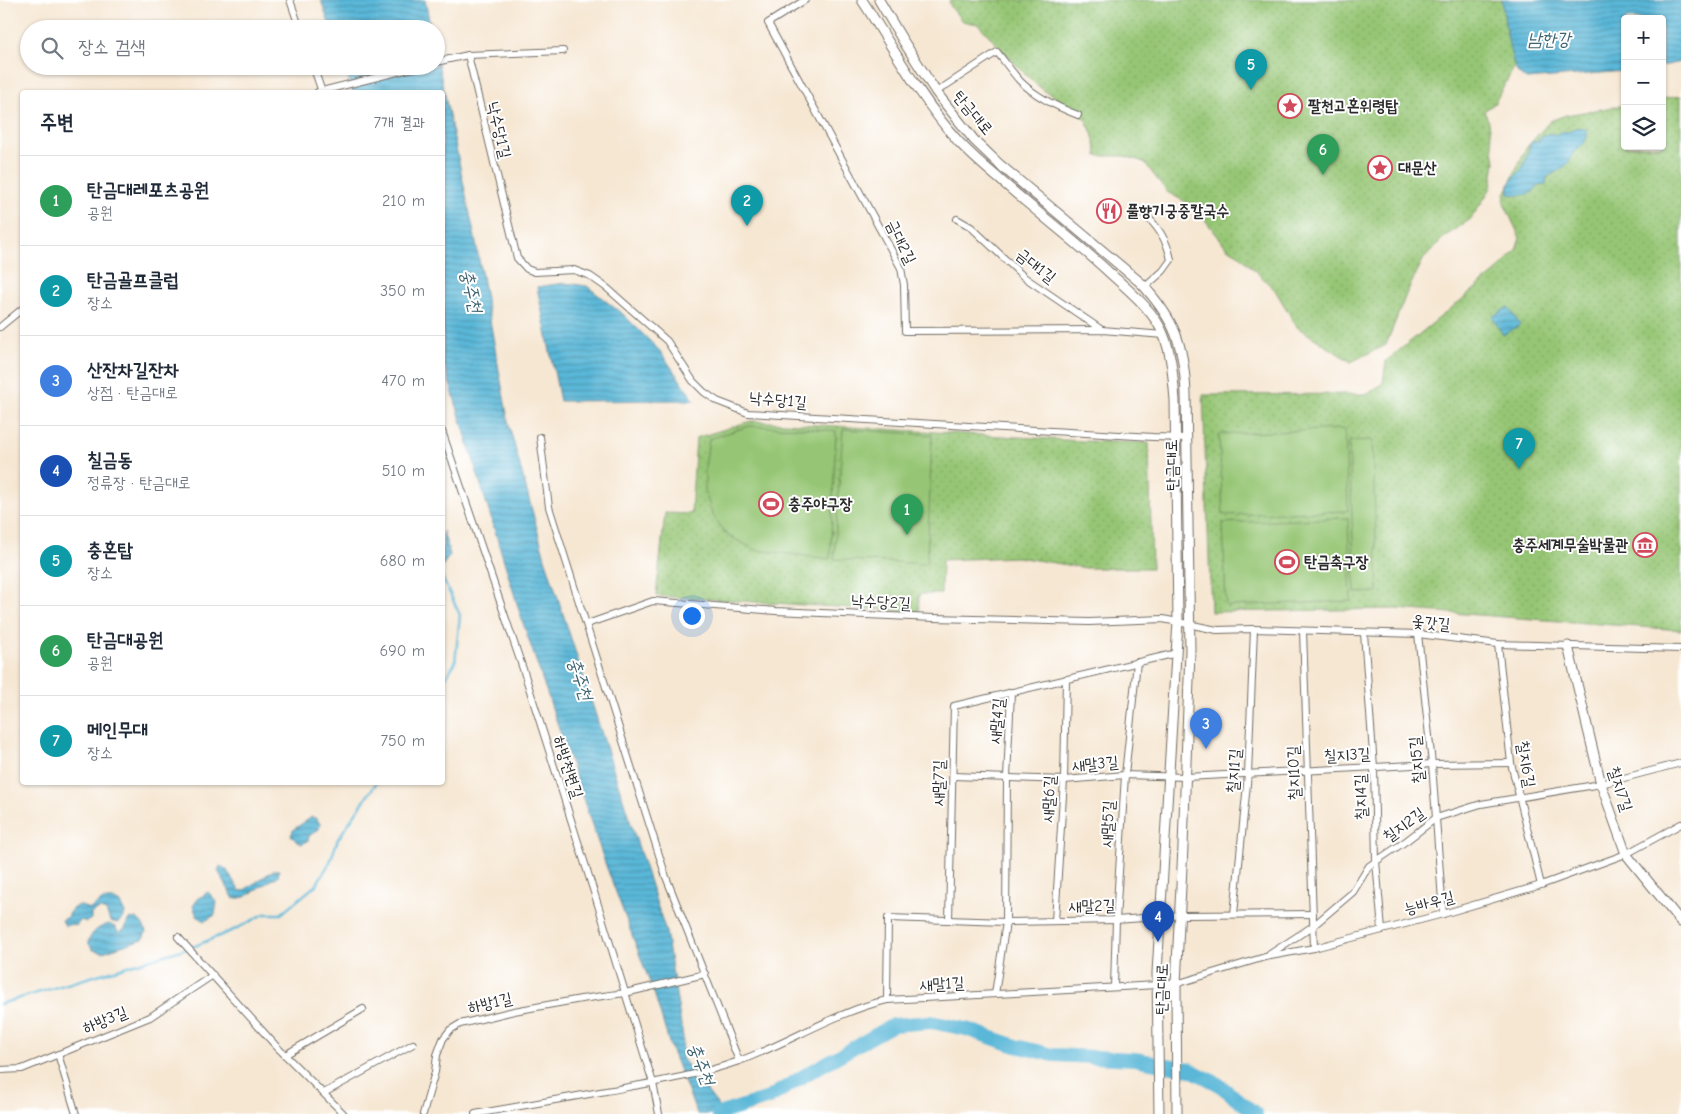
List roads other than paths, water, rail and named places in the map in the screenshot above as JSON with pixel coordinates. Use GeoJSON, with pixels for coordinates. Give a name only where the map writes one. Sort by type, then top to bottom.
{"type":"FeatureCollection","features":[{"type":"Feature","properties":{"kind":"main road","name":"탄금대로"},"geometry":{"type":"LineString","coordinates":[[862,0],[914,82],[959,142],[1007,186],[1127,288],[1151,315],[1164,335],[1172,367],[1175,400],[1174,438],[1178,622],[1157,985],[1159,1110]]}},
{"type":"Feature","properties":{"kind":"main road","name":"탄금대로"},"geometry":{"type":"LineString","coordinates":[[879,0],[936,92],[974,140],[999,164],[1145,287],[1167,315],[1180,344],[1185,378],[1190,626],[1186,777],[1176,984],[1177,1114]]}},
{"type":"Feature","properties":{"kind":"main road","name":"칠지7길"},"geometry":{"type":"LineString","coordinates":[[1568,646],[1601,784],[1626,854],[1681,922]]}},
{"type":"Feature","properties":{"kind":"main road"},"geometry":{"type":"LineString","coordinates":[[1157,985],[1176,984]]}},
{"type":"Feature","properties":{"kind":"street"},"geometry":{"type":"LineString","coordinates":[[290,0],[297,20]]}},
{"type":"Feature","properties":{"kind":"street","name":"금대2길"},"geometry":{"type":"LineString","coordinates":[[805,0],[768,23],[901,268],[904,285],[905,331],[1102,330],[1164,335]]}},
{"type":"Feature","properties":{"kind":"street"},"geometry":{"type":"LineString","coordinates":[[445,60],[468,55],[563,51]]}},
{"type":"Feature","properties":{"kind":"street"},"geometry":{"type":"LineString","coordinates":[[936,92],[997,52],[1020,81],[1037,95],[1062,110],[1078,115]]}},
{"type":"Feature","properties":{"kind":"street","name":"낙수당1길"},"geometry":{"type":"LineString","coordinates":[[468,55],[517,258],[527,269],[535,272],[574,270],[590,276],[602,284],[668,341],[693,381],[717,401],[748,413],[1187,438]]}},
{"type":"Feature","properties":{"kind":"street"},"geometry":{"type":"LineString","coordinates":[[316,75],[320,90]]}},
{"type":"Feature","properties":{"kind":"street"},"geometry":{"type":"LineString","coordinates":[[329,90],[386,75]]}},
{"type":"Feature","properties":{"kind":"street"},"geometry":{"type":"LineString","coordinates":[[1141,211],[1162,234],[1168,246],[1171,260],[1163,271],[1145,287]]}},
{"type":"Feature","properties":{"kind":"street","name":"금대1길"},"geometry":{"type":"LineString","coordinates":[[957,219],[971,227],[1024,277],[1102,330]]}},
{"type":"Feature","properties":{"kind":"street"},"geometry":{"type":"LineString","coordinates":[[0,327],[20,311]]}},
{"type":"Feature","properties":{"kind":"street"},"geometry":{"type":"LineString","coordinates":[[540,437],[549,507],[666,877],[740,1061]]}},
{"type":"Feature","properties":{"kind":"street","name":"하방천변길"},"geometry":{"type":"LineString","coordinates":[[445,440],[524,672],[653,1083],[659,1114]]}},
{"type":"Feature","properties":{"kind":"street","name":"낙수당2길"},"geometry":{"type":"LineString","coordinates":[[587,624],[653,601],[776,611],[934,618],[1089,622],[1163,618],[1178,622]]}},
{"type":"Feature","properties":{"kind":"street","name":"옻갓길"},"geometry":{"type":"LineString","coordinates":[[1178,622],[1190,626],[1217,630],[1254,629],[1418,634],[1498,644],[1681,649]]}},
{"type":"Feature","properties":{"kind":"street","name":"칠지1길"},"geometry":{"type":"LineString","coordinates":[[1234,914],[1248,774],[1254,629]]}},
{"type":"Feature","properties":{"kind":"street","name":"칠지10길"},"geometry":{"type":"LineString","coordinates":[[1303,631],[1313,914]]}},
{"type":"Feature","properties":{"kind":"street","name":"칠지4길"},"geometry":{"type":"LineString","coordinates":[[1364,633],[1374,767],[1376,862],[1382,930]]}},
{"type":"Feature","properties":{"kind":"street","name":"칠지5길"},"geometry":{"type":"LineString","coordinates":[[1418,634],[1432,764],[1443,914]]}},
{"type":"Feature","properties":{"kind":"street","name":"칠지6길"},"geometry":{"type":"LineString","coordinates":[[1498,644],[1511,763],[1518,798],[1541,885]]}},
{"type":"Feature","properties":{"kind":"street","name":"새말4길"},"geometry":{"type":"LineString","coordinates":[[995,994],[1006,922],[1007,778],[1011,692],[1177,652]]}},
{"type":"Feature","properties":{"kind":"street","name":"새말5길"},"geometry":{"type":"LineString","coordinates":[[1114,987],[1125,775],[1137,662]]}},
{"type":"Feature","properties":{"kind":"street","name":"새말6길"},"geometry":{"type":"LineString","coordinates":[[1055,921],[1064,780],[1066,679]]}},
{"type":"Feature","properties":{"kind":"street","name":"새말7길"},"geometry":{"type":"LineString","coordinates":[[949,920],[954,706],[1011,692]]}},
{"type":"Feature","properties":{"kind":"street","name":"칠지3길"},"geometry":{"type":"LineString","coordinates":[[1186,777],[1432,764],[1511,763]]}},
{"type":"Feature","properties":{"kind":"street","name":"칠지2길"},"geometry":{"type":"LineString","coordinates":[[1265,957],[1314,926],[1353,892],[1369,866],[1436,818],[1480,804],[1601,784],[1681,763]]}},
{"type":"Feature","properties":{"kind":"street","name":"새말3길"},"geometry":{"type":"LineString","coordinates":[[953,776],[1064,780],[1125,775],[1186,777]]}},
{"type":"Feature","properties":{"kind":"street","name":"능바우길"},"geometry":{"type":"LineString","coordinates":[[1176,984],[1265,957],[1314,948],[1443,914],[1541,885],[1626,854],[1681,824]]}},
{"type":"Feature","properties":{"kind":"street"},"geometry":{"type":"LineString","coordinates":[[1179,915],[1313,914],[1314,948]]}},
{"type":"Feature","properties":{"kind":"street","name":"새말2길"},"geometry":{"type":"LineString","coordinates":[[887,1000],[888,918],[1006,922],[1116,920],[1179,915]]}},
{"type":"Feature","properties":{"kind":"street"},"geometry":{"type":"LineString","coordinates":[[178,937],[285,1054],[344,1114]]}},
{"type":"Feature","properties":{"kind":"street","name":"하방1길"},"geometry":{"type":"LineString","coordinates":[[423,1114],[435,1072],[437,1055],[443,1039],[450,1030],[460,1024],[514,1011],[625,993],[705,974]]}},
{"type":"Feature","properties":{"kind":"street","name":"하방3길"},"geometry":{"type":"LineString","coordinates":[[0,1070],[22,1070],[150,1017],[213,975]]}},
{"type":"Feature","properties":{"kind":"street","name":"새말1길"},"geometry":{"type":"LineString","coordinates":[[475,1114],[653,1083],[740,1061],[869,1004],[887,1000],[1157,985]]}},
{"type":"Feature","properties":{"kind":"street"},"geometry":{"type":"LineString","coordinates":[[285,1054],[363,1009]]}},
{"type":"Feature","properties":{"kind":"street"},"geometry":{"type":"LineString","coordinates":[[324,1093],[413,1044]]}},
{"type":"Feature","properties":{"kind":"street"},"geometry":{"type":"LineString","coordinates":[[58,1054],[76,1114]]}},
{"type":"Feature","properties":{"kind":"water"},"geometry":{"type":"Polygon","coordinates":[[[321,0],[425,0],[429,20],[328,20],[321,0]]]}},
{"type":"Feature","properties":{"kind":"water","name":"남한강"},"geometry":{"type":"Polygon","coordinates":[[[1502,0],[1681,0],[1681,62],[1666,65],[1666,15],[1621,15],[1621,71],[1527,79],[1516,70],[1508,40],[1502,0]]]}},
{"type":"Feature","properties":{"kind":"water","name":"충주천"},"geometry":{"type":"Polygon","coordinates":[[[347,75],[441,75],[444,90],[352,90],[347,75]]]}},
{"type":"Feature","properties":{"kind":"water","name":"충주천"},"geometry":{"type":"Polygon","coordinates":[[[445,96],[475,238],[509,425],[545,558],[666,932],[683,1037],[682,1058],[717,1104],[719,1114],[697,1114],[670,1046],[655,996],[605,863],[522,620],[445,368],[445,96]]]}},
{"type":"Feature","properties":{"kind":"water"},"geometry":{"type":"Polygon","coordinates":[[[1578,127],[1587,130],[1586,139],[1584,144],[1573,153],[1565,166],[1547,177],[1546,184],[1539,185],[1529,193],[1521,195],[1509,194],[1511,181],[1521,170],[1531,142],[1537,141],[1542,135],[1550,133],[1554,135],[1563,131],[1568,132],[1578,127]]]}},
{"type":"Feature","properties":{"kind":"water"},"geometry":{"type":"Polygon","coordinates":[[[565,283],[587,286],[625,316],[660,351],[694,400],[560,401],[537,287],[565,283]]]}},
{"type":"Feature","properties":{"kind":"water"},"geometry":{"type":"Polygon","coordinates":[[[1508,307],[1520,325],[1503,335],[1492,317],[1508,307]]]}},
{"type":"Feature","properties":{"kind":"water"},"geometry":{"type":"Polygon","coordinates":[[[445,538],[450,555],[445,562],[445,538]]]}},
{"type":"Feature","properties":{"kind":"water"},"geometry":{"type":"Polygon","coordinates":[[[312,817],[317,819],[320,824],[319,829],[309,836],[308,841],[302,844],[296,841],[291,835],[294,829],[312,817]]]}},
{"type":"Feature","properties":{"kind":"water"},"geometry":{"type":"Polygon","coordinates":[[[220,866],[226,869],[239,890],[243,891],[274,870],[279,870],[278,876],[245,897],[234,899],[218,871],[220,866]]]}},
{"type":"Feature","properties":{"kind":"water"},"geometry":{"type":"Polygon","coordinates":[[[208,892],[217,902],[215,915],[205,921],[197,916],[193,906],[198,899],[208,892]]]}},
{"type":"Feature","properties":{"kind":"water"},"geometry":{"type":"Polygon","coordinates":[[[103,900],[115,900],[120,903],[125,913],[122,920],[117,923],[110,921],[106,911],[100,909],[91,913],[91,919],[86,922],[81,920],[76,926],[72,924],[65,926],[62,920],[68,917],[72,909],[78,905],[90,909],[103,900]]]}},
{"type":"Feature","properties":{"kind":"water"},"geometry":{"type":"Polygon","coordinates":[[[136,918],[144,926],[146,932],[143,939],[103,952],[93,950],[88,942],[91,935],[102,927],[109,924],[115,927],[119,933],[125,929],[128,920],[136,918]]]}},
{"type":"Feature","properties":{"kind":"waterway"},"geometry":{"type":"LineString","coordinates":[[445,583],[460,615],[455,663],[445,678]]}},
{"type":"Feature","properties":{"kind":"waterway"},"geometry":{"type":"LineString","coordinates":[[0,1004],[195,946],[236,929],[264,914],[281,914],[316,885],[330,862],[338,839],[375,785]]}},
{"type":"Feature","properties":{"kind":"waterway"},"geometry":{"type":"LineString","coordinates":[[718,1114],[769,1098],[805,1075],[893,1025],[931,1022],[966,1029],[1016,1046],[1053,1055],[1135,1059],[1189,1069],[1218,1084],[1256,1114]]}},
{"type":"Feature","properties":{"kind":"place","name":"충혼탑"},"geometry":{"type":"Point","coordinates":[1251,90]}},
{"type":"Feature","properties":{"kind":"place","name":"팔천고혼위령탑"},"geometry":{"type":"Point","coordinates":[1290,106]}},
{"type":"Feature","properties":{"kind":"place","name":"대문산"},"geometry":{"type":"Point","coordinates":[1380,168]}},
{"type":"Feature","properties":{"kind":"place","name":"탄금대공원"},"geometry":{"type":"Point","coordinates":[1323,175]}},
{"type":"Feature","properties":{"kind":"place","name":"풀향기궁중칼국수"},"geometry":{"type":"Point","coordinates":[1109,211]}},
{"type":"Feature","properties":{"kind":"place","name":"탄금골프클럽"},"geometry":{"type":"Point","coordinates":[747,226]}},
{"type":"Feature","properties":{"kind":"place","name":"메인무대"},"geometry":{"type":"Point","coordinates":[1519,469]}},
{"type":"Feature","properties":{"kind":"place","name":"충주야구장"},"geometry":{"type":"Point","coordinates":[771,504]}},
{"type":"Feature","properties":{"kind":"place","name":"탄금대레포츠공원"},"geometry":{"type":"Point","coordinates":[907,535]}},
{"type":"Feature","properties":{"kind":"place","name":"충주세계무술박물관"},"geometry":{"type":"Point","coordinates":[1645,545]}},
{"type":"Feature","properties":{"kind":"place","name":"탄금축구장"},"geometry":{"type":"Point","coordinates":[1287,562]}},
{"type":"Feature","properties":{"kind":"place","name":"산잔차길잔차"},"geometry":{"type":"Point","coordinates":[1206,749]}},
{"type":"Feature","properties":{"kind":"place","name":"칠금동"},"geometry":{"type":"Point","coordinates":[1158,942]}}]}
